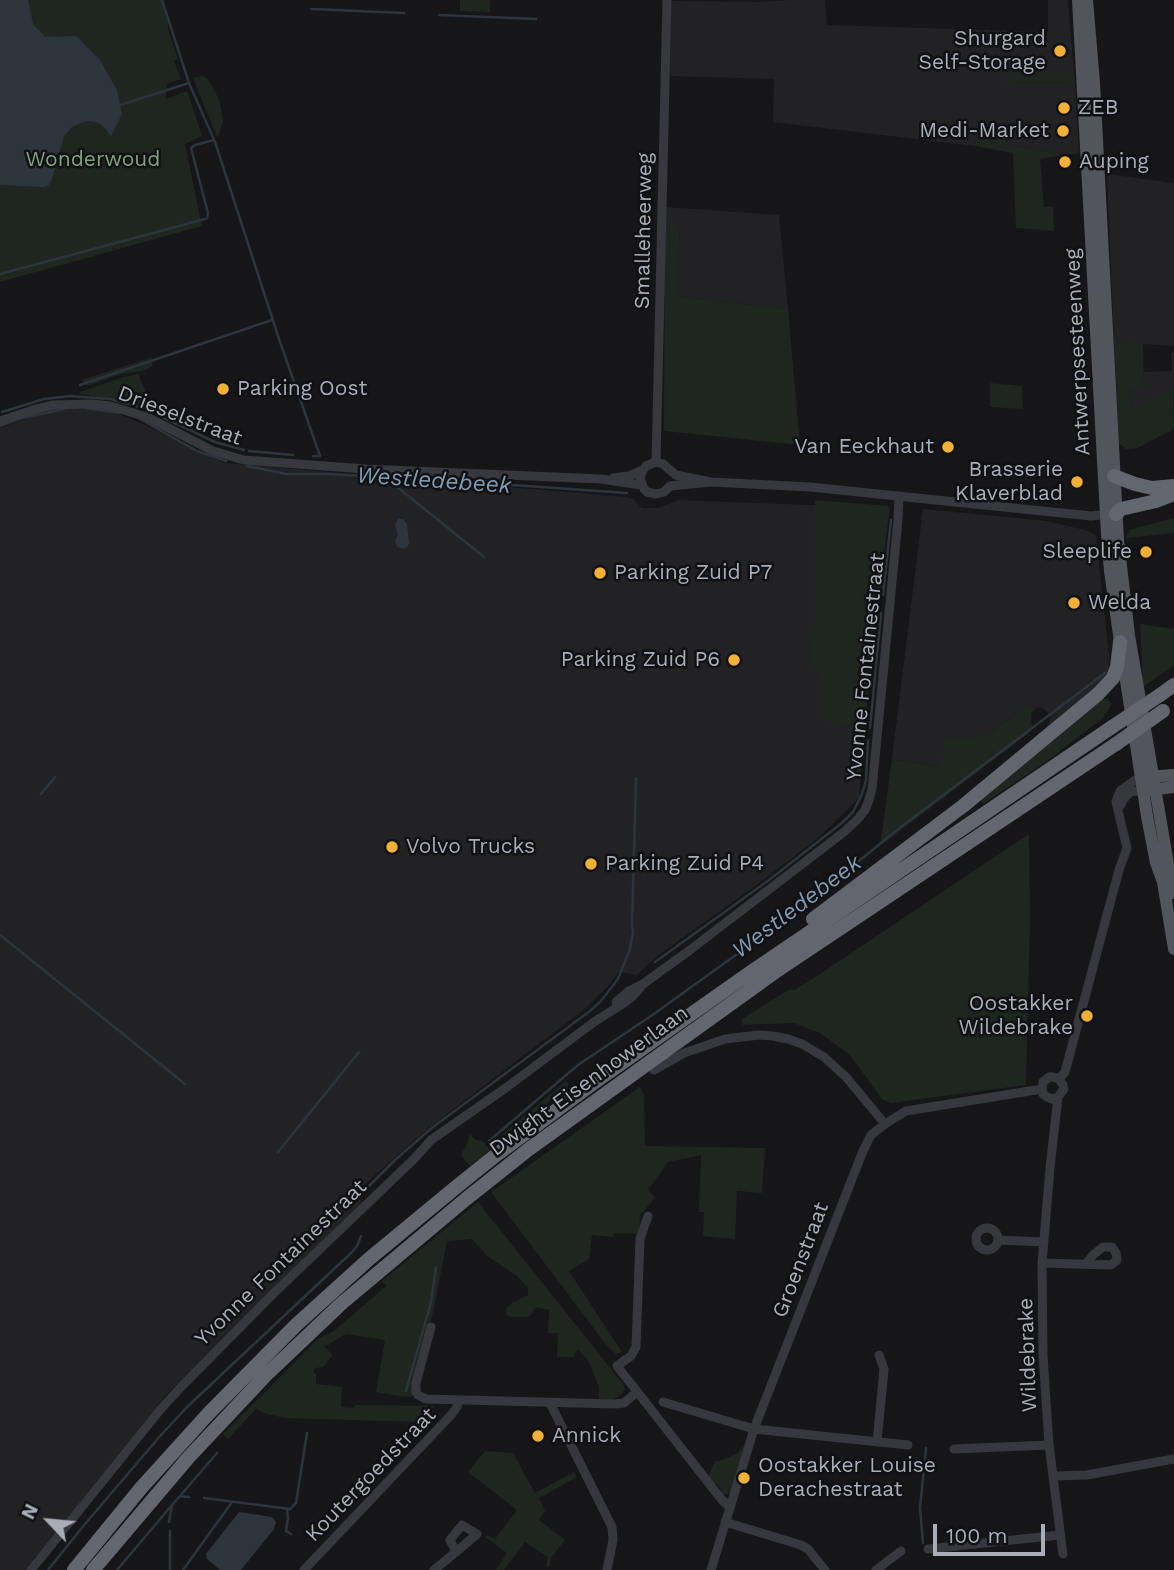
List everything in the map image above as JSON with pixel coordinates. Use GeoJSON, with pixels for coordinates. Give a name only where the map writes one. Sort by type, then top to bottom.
{"type":"FeatureCollection","features":[{"type":"Feature","properties":{"kind":"highway"},"geometry":{"type":"LineString","coordinates":[[1114,475],[1152,488],[1174,486]]}},
{"type":"Feature","properties":{"kind":"highway"},"geometry":{"type":"LineString","coordinates":[[1111,514],[1174,494]]}},
{"type":"Feature","properties":{"kind":"highway"},"geometry":{"type":"LineString","coordinates":[[1111,514],[1121,516],[1174,505]]}},
{"type":"Feature","properties":{"kind":"highway"},"geometry":{"type":"LineString","coordinates":[[751,972],[803,927],[963,806],[1098,694],[1114,678],[1120,642]]}},
{"type":"Feature","properties":{"kind":"highway","name":"Dwight Eisenhowerlaan"},"geometry":{"type":"LineString","coordinates":[[74,1570],[141,1488],[209,1413],[296,1325],[369,1259],[496,1155],[751,972],[1174,685]]}},
{"type":"Feature","properties":{"kind":"highway","name":"Dwight Eisenhowerlaan"},"geometry":{"type":"LineString","coordinates":[[98,1566],[188,1458],[266,1375],[342,1303],[466,1199],[529,1149],[775,972],[1168,707]]}},
{"type":"Feature","properties":{"kind":"main road","name":"Antwerpsesteenweg"},"geometry":{"type":"LineString","coordinates":[[1078,0],[1093,175],[1111,514],[1111,578],[1120,642],[1174,897]]}},
{"type":"Feature","properties":{"kind":"main road","name":"Antwerpsesteenweg"},"geometry":{"type":"LineString","coordinates":[[1087,0],[1094,83],[1093,175]]}},
{"type":"Feature","properties":{"kind":"main road","name":"Antwerpsesteenweg"},"geometry":{"type":"LineString","coordinates":[[1102,339],[1114,475],[1111,514],[1149,783],[1156,863],[1163,882],[1174,949]]}},
{"type":"Feature","properties":{"kind":"main road"},"geometry":{"type":"LineString","coordinates":[[1149,783],[1174,775]]}},
{"type":"Feature","properties":{"kind":"main road"},"geometry":{"type":"LineString","coordinates":[[1149,783],[1174,787]]}},
{"type":"Feature","properties":{"kind":"street","name":"Smalleheerweg"},"geometry":{"type":"LineString","coordinates":[[656,463],[667,0]]}},
{"type":"Feature","properties":{"kind":"street","name":"Drieselstraat"},"geometry":{"type":"LineString","coordinates":[[0,421],[53,405],[92,404],[110,406],[147,417],[213,452],[244,460],[601,479],[641,485],[647,492],[656,494],[664,492],[670,485],[711,482],[810,487],[1091,516],[1111,514]]}},
{"type":"Feature","properties":{"kind":"street","name":"Drieselstraat"},"geometry":{"type":"LineString","coordinates":[[601,479],[622,477],[656,463],[663,464],[676,475],[711,482]]}},
{"type":"Feature","properties":{"kind":"street"},"geometry":{"type":"LineString","coordinates":[[641,485],[643,470]]}},
{"type":"Feature","properties":{"kind":"street"},"geometry":{"type":"LineString","coordinates":[[669,470],[670,485]]}},
{"type":"Feature","properties":{"kind":"street","name":"Yvonne Fontainestraat"},"geometry":{"type":"LineString","coordinates":[[30,1570],[181,1387],[432,1140],[594,1022],[629,991],[643,984],[858,819],[872,789],[899,496]]}},
{"type":"Feature","properties":{"kind":"street"},"geometry":{"type":"LineString","coordinates":[[1059,1079],[1065,1072],[1126,848],[1116,802],[1121,791],[1134,781],[1149,783]]}},
{"type":"Feature","properties":{"kind":"street"},"geometry":{"type":"LineString","coordinates":[[654,1070],[684,1053],[725,1039],[759,1035],[788,1039],[824,1057],[846,1077],[885,1124]]}},
{"type":"Feature","properties":{"kind":"street"},"geometry":{"type":"LineString","coordinates":[[1049,1077],[1059,1079],[1064,1089],[1058,1097],[1047,1097],[1043,1094],[1043,1082],[1049,1077]]}},
{"type":"Feature","properties":{"kind":"street","name":"Groenstraat"},"geometry":{"type":"LineString","coordinates":[[711,1570],[754,1429],[871,1135],[906,1111],[1042,1089]]}},
{"type":"Feature","properties":{"kind":"street","name":"Wildebrake"},"geometry":{"type":"LineString","coordinates":[[1058,1097],[1042,1263],[1043,1355],[1049,1445],[1063,1554]]}},
{"type":"Feature","properties":{"kind":"street"},"geometry":{"type":"LineString","coordinates":[[648,1216],[640,1239],[636,1347],[631,1356],[617,1366],[730,1507]]}},
{"type":"Feature","properties":{"kind":"street"},"geometry":{"type":"LineString","coordinates":[[999,1240],[1044,1242]]}},
{"type":"Feature","properties":{"kind":"street"},"geometry":{"type":"LineString","coordinates":[[1042,1263],[1086,1264]]}},
{"type":"Feature","properties":{"kind":"street"},"geometry":{"type":"LineString","coordinates":[[431,1327],[416,1383],[416,1392],[426,1399],[624,1403],[637,1392]]}},
{"type":"Feature","properties":{"kind":"street"},"geometry":{"type":"LineString","coordinates":[[877,1442],[884,1369],[879,1355]]}},
{"type":"Feature","properties":{"kind":"street","name":"Koutergoedstraat"},"geometry":{"type":"LineString","coordinates":[[304,1570],[452,1414],[458,1401]]}},
{"type":"Feature","properties":{"kind":"street"},"geometry":{"type":"LineString","coordinates":[[663,1402],[754,1429],[908,1445]]}},
{"type":"Feature","properties":{"kind":"street"},"geometry":{"type":"LineString","coordinates":[[550,1403],[612,1527],[613,1540],[607,1570]]}},
{"type":"Feature","properties":{"kind":"street"},"geometry":{"type":"LineString","coordinates":[[954,1449],[1049,1445]]}},
{"type":"Feature","properties":{"kind":"street"},"geometry":{"type":"LineString","coordinates":[[1054,1476],[1087,1475],[1174,1458]]}},
{"type":"Feature","properties":{"kind":"street"},"geometry":{"type":"LineString","coordinates":[[726,1522],[801,1545],[808,1549],[825,1570]]}},
{"type":"Feature","properties":{"kind":"street"},"geometry":{"type":"LineString","coordinates":[[928,1549],[1059,1535]]}},
{"type":"Feature","properties":{"kind":"street"},"geometry":{"type":"LineString","coordinates":[[876,1570],[901,1550]]}},
{"type":"Feature","properties":{"kind":"street"},"geometry":{"type":"LineString","coordinates":[[434,1570],[456,1552]]}},
{"type":"Feature","properties":{"kind":"shaded area"},"geometry":{"type":"Polygon","coordinates":[[[0,0],[28,0],[33,24],[45,37],[76,36],[100,60],[117,90],[122,114],[111,136],[99,123],[89,121],[72,127],[64,136],[52,179],[49,185],[43,187],[0,185],[0,0]]]}},
{"type":"Feature","properties":{"kind":"shaded area"},"geometry":{"type":"Polygon","coordinates":[[[825,0],[827,25],[1048,32],[1048,0],[1068,0],[1074,73],[1007,73],[1006,83],[1075,82],[1079,153],[1054,157],[1055,153],[1010,145],[1000,133],[977,130],[975,146],[773,122],[774,79],[670,76],[671,1],[825,0]]]}},
{"type":"Feature","properties":{"kind":"shaded area"},"geometry":{"type":"Polygon","coordinates":[[[1107,174],[1174,183],[1174,346],[1114,342],[1107,174]]]}},
{"type":"Feature","properties":{"kind":"shaded area"},"geometry":{"type":"Polygon","coordinates":[[[665,207],[779,215],[788,309],[676,296],[680,226],[665,226],[665,207]]]}},
{"type":"Feature","properties":{"kind":"shaded area"},"geometry":{"type":"Polygon","coordinates":[[[1171,353],[1174,353],[1174,399],[1173,387],[1131,412],[1128,387],[1144,387],[1144,372],[1172,371],[1171,353]]]}},
{"type":"Feature","properties":{"kind":"shaded area","name":"Volvo Trucks"},"geometry":{"type":"Polygon","coordinates":[[[72,408],[112,412],[224,463],[626,497],[633,499],[642,508],[659,508],[678,500],[890,508],[869,666],[859,798],[818,838],[656,957],[637,975],[618,972],[586,1008],[430,1127],[395,1157],[361,1188],[357,1197],[362,1202],[330,1236],[167,1394],[25,1570],[0,1570],[0,428],[37,415],[72,408]]]}},
{"type":"Feature","properties":{"kind":"shaded area"},"geometry":{"type":"Polygon","coordinates":[[[923,509],[1046,521],[1094,534],[1109,655],[1109,676],[1048,726],[1050,718],[1047,711],[1025,707],[990,733],[964,741],[941,767],[892,759],[923,509]]]}},
{"type":"Feature","properties":{"kind":"shaded area"},"geometry":{"type":"Polygon","coordinates":[[[398,519],[403,519],[407,524],[409,543],[404,549],[397,547],[395,541],[398,535],[395,525],[398,519]]]}},
{"type":"Feature","properties":{"kind":"shaded area"},"geometry":{"type":"Polygon","coordinates":[[[239,1512],[272,1517],[276,1522],[274,1529],[241,1570],[220,1570],[207,1559],[206,1554],[239,1512]]]}},
{"type":"Feature","properties":{"kind":"green space","name":"Wonderwoud"},"geometry":{"type":"Polygon","coordinates":[[[0,0],[162,0],[178,59],[174,61],[181,79],[167,84],[166,99],[187,91],[202,136],[185,144],[202,226],[0,282],[0,0]]]}},
{"type":"Feature","properties":{"kind":"green space"},"geometry":{"type":"Polygon","coordinates":[[[460,0],[490,0],[490,12],[460,11],[460,0]]]}},
{"type":"Feature","properties":{"kind":"green space"},"geometry":{"type":"Polygon","coordinates":[[[1006,73],[1074,73],[1075,82],[1005,83],[1006,73]]]}},
{"type":"Feature","properties":{"kind":"green space"},"geometry":{"type":"Polygon","coordinates":[[[193,78],[207,78],[219,99],[223,122],[217,137],[193,78]]]}},
{"type":"Feature","properties":{"kind":"green space"},"geometry":{"type":"Polygon","coordinates":[[[977,130],[1000,133],[1010,145],[1055,153],[1054,157],[1040,159],[1044,207],[1053,207],[1054,231],[1016,228],[1013,153],[975,146],[977,130]]]}},
{"type":"Feature","properties":{"kind":"green space"},"geometry":{"type":"Polygon","coordinates":[[[680,225],[677,296],[788,309],[800,445],[664,431],[665,226],[680,225]]]}},
{"type":"Feature","properties":{"kind":"green space"},"geometry":{"type":"Polygon","coordinates":[[[1114,342],[1143,343],[1144,387],[1129,388],[1131,411],[1173,386],[1174,429],[1137,448],[1126,449],[1119,443],[1114,342]]]}},
{"type":"Feature","properties":{"kind":"green space"},"geometry":{"type":"Polygon","coordinates":[[[152,357],[152,366],[146,370],[121,374],[90,385],[86,385],[82,380],[152,357]]]}},
{"type":"Feature","properties":{"kind":"green space"},"geometry":{"type":"Polygon","coordinates":[[[138,374],[149,399],[148,410],[77,393],[124,377],[138,374]]]}},
{"type":"Feature","properties":{"kind":"green space"},"geometry":{"type":"Polygon","coordinates":[[[990,383],[1022,386],[1023,409],[990,407],[990,383]]]}},
{"type":"Feature","properties":{"kind":"green space"},"geometry":{"type":"Polygon","coordinates":[[[815,500],[889,506],[880,594],[873,593],[871,613],[876,614],[865,726],[823,721],[823,686],[819,684],[819,670],[811,668],[815,603],[815,500]]]}},
{"type":"Feature","properties":{"kind":"green space"},"geometry":{"type":"Polygon","coordinates":[[[1174,518],[1174,533],[1126,538],[1129,530],[1174,518]]]}},
{"type":"Feature","properties":{"kind":"green space"},"geometry":{"type":"Polygon","coordinates":[[[1140,624],[1174,629],[1174,665],[1143,687],[1140,624]]]}},
{"type":"Feature","properties":{"kind":"green space"},"geometry":{"type":"Polygon","coordinates":[[[1102,698],[1112,704],[1103,718],[1047,761],[983,804],[979,797],[1102,698]]]}},
{"type":"Feature","properties":{"kind":"green space"},"geometry":{"type":"Polygon","coordinates":[[[1025,707],[1037,708],[1031,713],[1032,729],[1029,733],[880,846],[892,759],[940,767],[946,738],[964,741],[990,733],[1025,707]]]}},
{"type":"Feature","properties":{"kind":"green space"},"geometry":{"type":"Polygon","coordinates":[[[1029,834],[1026,1085],[891,1103],[882,1099],[850,1055],[820,1033],[794,1023],[742,1025],[742,1019],[790,989],[794,990],[814,978],[1029,834]]]}},
{"type":"Feature","properties":{"kind":"green space"},"geometry":{"type":"Polygon","coordinates":[[[566,1081],[569,1085],[470,1166],[461,1155],[469,1134],[476,1140],[483,1141],[487,1147],[566,1081]]]}},
{"type":"Feature","properties":{"kind":"green space"},"geometry":{"type":"Polygon","coordinates":[[[640,1087],[644,1095],[645,1146],[765,1148],[762,1193],[737,1191],[735,1239],[703,1236],[704,1212],[699,1212],[701,1155],[668,1162],[648,1190],[655,1198],[640,1215],[639,1234],[613,1233],[613,1237],[592,1235],[589,1259],[569,1271],[622,1352],[616,1354],[607,1346],[491,1192],[640,1087]]]}},
{"type":"Feature","properties":{"kind":"green space"},"geometry":{"type":"Polygon","coordinates":[[[478,1202],[623,1384],[625,1389],[622,1394],[612,1400],[599,1399],[599,1387],[589,1362],[578,1349],[573,1357],[557,1357],[558,1333],[548,1333],[549,1310],[536,1307],[530,1316],[507,1315],[506,1309],[512,1303],[528,1295],[528,1288],[517,1276],[487,1256],[472,1239],[447,1241],[412,1397],[376,1392],[385,1340],[346,1334],[324,1347],[332,1356],[323,1367],[313,1370],[316,1384],[342,1387],[341,1407],[435,1406],[417,1422],[285,1418],[256,1409],[228,1439],[223,1434],[319,1338],[334,1331],[386,1286],[382,1281],[478,1202]]]}},
{"type":"Feature","properties":{"kind":"green space"},"geometry":{"type":"Polygon","coordinates":[[[744,1445],[731,1492],[722,1494],[719,1486],[710,1480],[709,1474],[715,1461],[738,1453],[744,1445]]]}},
{"type":"Feature","properties":{"kind":"green space"},"geometry":{"type":"Polygon","coordinates":[[[485,1451],[513,1453],[535,1493],[574,1472],[577,1477],[539,1498],[545,1511],[539,1520],[565,1540],[551,1558],[549,1568],[546,1566],[548,1557],[525,1542],[504,1570],[496,1570],[507,1553],[485,1537],[488,1535],[495,1539],[517,1510],[468,1472],[485,1451]]]}},
{"type":"Feature","properties":{"kind":"waterway"},"geometry":{"type":"LineString","coordinates":[[162,0],[189,83],[215,142],[320,456],[313,456]]}},
{"type":"Feature","properties":{"kind":"waterway"},"geometry":{"type":"LineString","coordinates":[[311,9],[404,13]]}},
{"type":"Feature","properties":{"kind":"waterway"},"geometry":{"type":"LineString","coordinates":[[439,15],[536,19]]}},
{"type":"Feature","properties":{"kind":"waterway"},"geometry":{"type":"LineString","coordinates":[[120,105],[189,83]]}},
{"type":"Feature","properties":{"kind":"waterway"},"geometry":{"type":"LineString","coordinates":[[0,274],[207,218],[191,148],[214,140]]}},
{"type":"Feature","properties":{"kind":"waterway"},"geometry":{"type":"LineString","coordinates":[[80,385],[272,320]]}},
{"type":"Feature","properties":{"kind":"waterway"},"geometry":{"type":"LineString","coordinates":[[2,412],[44,399],[70,396],[110,399],[143,408]]}},
{"type":"Feature","properties":{"kind":"waterway"},"geometry":{"type":"LineString","coordinates":[[85,408],[120,413]]}},
{"type":"Feature","properties":{"kind":"waterway"},"geometry":{"type":"LineString","coordinates":[[0,426],[64,409]]}},
{"type":"Feature","properties":{"kind":"waterway"},"geometry":{"type":"LineString","coordinates":[[160,416],[215,442],[244,450]]}},
{"type":"Feature","properties":{"kind":"waterway"},"geometry":{"type":"LineString","coordinates":[[140,419],[197,451],[226,461]]}},
{"type":"Feature","properties":{"kind":"waterway"},"geometry":{"type":"LineString","coordinates":[[249,451],[293,455]]}},
{"type":"Feature","properties":{"kind":"waterway","name":"Westledebeek"},"geometry":{"type":"LineString","coordinates":[[247,466],[286,474],[426,479],[627,493]]}},
{"type":"Feature","properties":{"kind":"waterway"},"geometry":{"type":"LineString","coordinates":[[386,478],[484,557]]}},
{"type":"Feature","properties":{"kind":"waterway"},"geometry":{"type":"LineString","coordinates":[[883,595],[891,520]]}},
{"type":"Feature","properties":{"kind":"waterway"},"geometry":{"type":"LineString","coordinates":[[870,728],[881,613]]}},
{"type":"Feature","properties":{"kind":"waterway","name":"Westledebeek"},"geometry":{"type":"LineString","coordinates":[[489,1141],[578,1065],[801,908],[897,830],[1105,673]]}},
{"type":"Feature","properties":{"kind":"waterway"},"geometry":{"type":"LineString","coordinates":[[655,962],[769,880],[853,812],[866,780],[868,741]]}},
{"type":"Feature","properties":{"kind":"waterway"},"geometry":{"type":"LineString","coordinates":[[41,794],[55,777]]}},
{"type":"Feature","properties":{"kind":"waterway","name":"Westledebeek"},"geometry":{"type":"LineString","coordinates":[[360,1197],[395,1160],[433,1127],[590,1011],[618,979],[630,949],[633,932],[636,778]]}},
{"type":"Feature","properties":{"kind":"waterway"},"geometry":{"type":"LineString","coordinates":[[0,935],[185,1084]]}},
{"type":"Feature","properties":{"kind":"waterway"},"geometry":{"type":"LineString","coordinates":[[278,1152],[359,1052]]}},
{"type":"Feature","properties":{"kind":"waterway"},"geometry":{"type":"LineString","coordinates":[[48,1570],[187,1407],[350,1254],[361,1236]]}},
{"type":"Feature","properties":{"kind":"waterway"},"geometry":{"type":"LineString","coordinates":[[406,1391],[431,1302],[436,1268]]}},
{"type":"Feature","properties":{"kind":"waterway"},"geometry":{"type":"LineString","coordinates":[[204,1498],[290,1509],[296,1503],[307,1433]]}},
{"type":"Feature","properties":{"kind":"waterway"},"geometry":{"type":"LineString","coordinates":[[923,1543],[920,1508],[926,1448]]}},
{"type":"Feature","properties":{"kind":"waterway"},"geometry":{"type":"LineString","coordinates":[[180,1496],[217,1453]]}},
{"type":"Feature","properties":{"kind":"waterway"},"geometry":{"type":"LineString","coordinates":[[169,1522],[172,1505],[180,1496],[189,1497]]}},
{"type":"Feature","properties":{"kind":"waterway"},"geometry":{"type":"LineString","coordinates":[[183,1570],[232,1502]]}},
{"type":"Feature","properties":{"kind":"waterway"},"geometry":{"type":"LineString","coordinates":[[117,1570],[172,1505]]}},
{"type":"Feature","properties":{"kind":"waterway"},"geometry":{"type":"LineString","coordinates":[[287,1510],[286,1531],[291,1534]]}},
{"type":"Feature","properties":{"kind":"waterway"},"geometry":{"type":"LineString","coordinates":[[170,1531],[170,1570]]}},
{"type":"Feature","properties":{"kind":"place","name":"Shurgard Self-Storage"},"geometry":{"type":"Point","coordinates":[1060,51]}},
{"type":"Feature","properties":{"kind":"place","name":"ZEB"},"geometry":{"type":"Point","coordinates":[1064,108]}},
{"type":"Feature","properties":{"kind":"place","name":"Medi-Market"},"geometry":{"type":"Point","coordinates":[1063,131]}},
{"type":"Feature","properties":{"kind":"place","name":"Auping"},"geometry":{"type":"Point","coordinates":[1065,162]}},
{"type":"Feature","properties":{"kind":"place","name":"Parking Oost"},"geometry":{"type":"Point","coordinates":[223,389]}},
{"type":"Feature","properties":{"kind":"place","name":"Van Eeckhaut"},"geometry":{"type":"Point","coordinates":[948,447]}},
{"type":"Feature","properties":{"kind":"place","name":"Brasserie Klaverblad"},"geometry":{"type":"Point","coordinates":[1077,482]}},
{"type":"Feature","properties":{"kind":"place","name":"Sleeplife"},"geometry":{"type":"Point","coordinates":[1146,552]}},
{"type":"Feature","properties":{"kind":"place","name":"Parking Zuid P7"},"geometry":{"type":"Point","coordinates":[600,573]}},
{"type":"Feature","properties":{"kind":"place","name":"Welda"},"geometry":{"type":"Point","coordinates":[1074,603]}},
{"type":"Feature","properties":{"kind":"place","name":"Parking Zuid P6"},"geometry":{"type":"Point","coordinates":[734,660]}},
{"type":"Feature","properties":{"kind":"place","name":"Volvo Trucks"},"geometry":{"type":"Point","coordinates":[392,847]}},
{"type":"Feature","properties":{"kind":"place","name":"Parking Zuid P4"},"geometry":{"type":"Point","coordinates":[591,864]}},
{"type":"Feature","properties":{"kind":"place","name":"Oostakker Wildebrake"},"geometry":{"type":"Point","coordinates":[1087,1016]}},
{"type":"Feature","properties":{"kind":"place","name":"Annick"},"geometry":{"type":"Point","coordinates":[538,1436]}},
{"type":"Feature","properties":{"kind":"place","name":"Oostakker Louise Derachestraat"},"geometry":{"type":"Point","coordinates":[744,1478]}}]}
